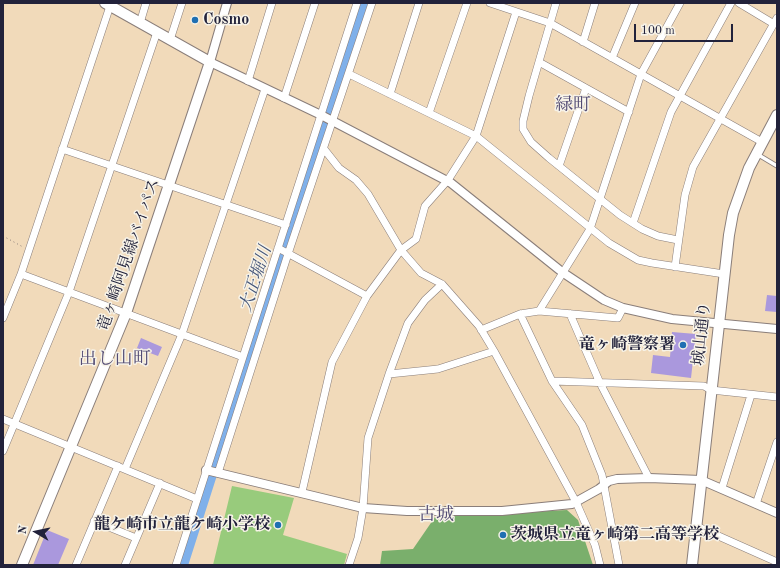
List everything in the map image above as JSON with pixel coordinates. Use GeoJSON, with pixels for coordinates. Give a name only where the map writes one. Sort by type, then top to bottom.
{"type":"FeatureCollection","features":[{"type":"Feature","properties":{"kind":"main road"},"geometry":{"type":"LineString","coordinates":[[108,4],[210,62]]}},
{"type":"Feature","properties":{"kind":"main road","name":"竜ヶ崎阿見線バイパス"},"geometry":{"type":"LineString","coordinates":[[22,565],[126,313],[210,62]]}},
{"type":"Feature","properties":{"kind":"main road","name":"城山通り"},"geometry":{"type":"LineString","coordinates":[[692,565],[718,324],[733,213],[748,168],[777,116]]}},
{"type":"Feature","properties":{"kind":"street"},"geometry":{"type":"LineString","coordinates":[[140,23],[146,3]]}},
{"type":"Feature","properties":{"kind":"street"},"geometry":{"type":"LineString","coordinates":[[170,40],[182,3]]}},
{"type":"Feature","properties":{"kind":"street"},"geometry":{"type":"LineString","coordinates":[[227,3],[210,62],[321,115],[447,181],[562,272],[604,300],[623,308],[672,319],[777,329]]}},
{"type":"Feature","properties":{"kind":"street"},"geometry":{"type":"LineString","coordinates":[[248,81],[272,3]]}},
{"type":"Feature","properties":{"kind":"street"},"geometry":{"type":"LineString","coordinates":[[284,98],[315,3]]}},
{"type":"Feature","properties":{"kind":"street"},"geometry":{"type":"LineString","coordinates":[[218,473],[284,250],[286,225],[357,3]]}},
{"type":"Feature","properties":{"kind":"street"},"geometry":{"type":"LineString","coordinates":[[176,565],[243,357],[324,148],[327,136],[334,122],[372,3]]}},
{"type":"Feature","properties":{"kind":"street"},"geometry":{"type":"LineString","coordinates":[[390,94],[419,3]]}},
{"type":"Feature","properties":{"kind":"street"},"geometry":{"type":"LineString","coordinates":[[429,113],[467,3]]}},
{"type":"Feature","properties":{"kind":"street"},"geometry":{"type":"LineString","coordinates":[[490,3],[550,23],[762,142]]}},
{"type":"Feature","properties":{"kind":"street"},"geometry":{"type":"LineString","coordinates":[[556,3],[523,121],[523,129],[531,142],[600,200],[633,223],[658,236],[678,240]]}},
{"type":"Feature","properties":{"kind":"street"},"geometry":{"type":"LineString","coordinates":[[583,42],[595,3]]}},
{"type":"Feature","properties":{"kind":"street"},"geometry":{"type":"LineString","coordinates":[[612,58],[635,3]]}},
{"type":"Feature","properties":{"kind":"street"},"geometry":{"type":"LineString","coordinates":[[539,311],[590,229],[641,74],[680,3]]}},
{"type":"Feature","properties":{"kind":"street"},"geometry":{"type":"LineString","coordinates":[[633,223],[671,112],[731,3]]}},
{"type":"Feature","properties":{"kind":"street"},"geometry":{"type":"LineString","coordinates":[[676,267],[678,240],[688,184],[693,167],[776,21],[739,3]]}},
{"type":"Feature","properties":{"kind":"street"},"geometry":{"type":"LineString","coordinates":[[3,318],[21,274],[108,4]]}},
{"type":"Feature","properties":{"kind":"street"},"geometry":{"type":"LineString","coordinates":[[302,492],[332,362],[368,296],[402,250],[416,239],[425,206],[447,181],[476,136],[516,12]]}},
{"type":"Feature","properties":{"kind":"street"},"geometry":{"type":"LineString","coordinates":[[3,451],[69,292],[157,32]]}},
{"type":"Feature","properties":{"kind":"street"},"geometry":{"type":"LineString","coordinates":[[539,62],[629,112]]}},
{"type":"Feature","properties":{"kind":"street"},"geometry":{"type":"LineString","coordinates":[[349,74],[476,136],[565,206],[590,229],[609,243],[638,260],[724,274]]}},
{"type":"Feature","properties":{"kind":"street"},"geometry":{"type":"LineString","coordinates":[[559,166],[586,88]]}},
{"type":"Feature","properties":{"kind":"street"},"geometry":{"type":"LineString","coordinates":[[76,565],[94,521],[121,467],[182,334],[265,89]]}},
{"type":"Feature","properties":{"kind":"street"},"geometry":{"type":"LineString","coordinates":[[316,131],[327,136]]}},
{"type":"Feature","properties":{"kind":"street"},"geometry":{"type":"LineString","coordinates":[[62,148],[286,225]]}},
{"type":"Feature","properties":{"kind":"street"},"geometry":{"type":"LineString","coordinates":[[324,148],[339,168],[356,180],[368,194],[402,250],[421,273],[442,284],[481,330],[494,350],[576,502],[595,545],[600,565]]}},
{"type":"Feature","properties":{"kind":"street"},"geometry":{"type":"LineString","coordinates":[[284,250],[368,296]]}},
{"type":"Feature","properties":{"kind":"street"},"geometry":{"type":"LineString","coordinates":[[21,274],[243,357]]}},
{"type":"Feature","properties":{"kind":"street"},"geometry":{"type":"LineString","coordinates":[[349,565],[358,538],[363,508],[368,438],[389,374],[408,323],[425,300],[442,284]]}},
{"type":"Feature","properties":{"kind":"street"},"geometry":{"type":"LineString","coordinates":[[481,330],[520,314],[539,311],[618,318],[623,308]]}},
{"type":"Feature","properties":{"kind":"street"},"geometry":{"type":"LineString","coordinates":[[520,314],[552,381],[582,425],[602,475],[619,565]]}},
{"type":"Feature","properties":{"kind":"street"},"geometry":{"type":"LineString","coordinates":[[570,314],[600,383],[649,478]]}},
{"type":"Feature","properties":{"kind":"street"},"geometry":{"type":"LineString","coordinates":[[389,374],[438,369],[494,350]]}},
{"type":"Feature","properties":{"kind":"street"},"geometry":{"type":"LineString","coordinates":[[552,381],[704,386],[711,390],[777,397]]}},
{"type":"Feature","properties":{"kind":"street"},"geometry":{"type":"LineString","coordinates":[[722,488],[751,395]]}},
{"type":"Feature","properties":{"kind":"street"},"geometry":{"type":"LineString","coordinates":[[3,419],[197,498]]}},
{"type":"Feature","properties":{"kind":"street"},"geometry":{"type":"LineString","coordinates":[[756,504],[777,442]]}},
{"type":"Feature","properties":{"kind":"street"},"geometry":{"type":"LineString","coordinates":[[206,470],[302,492],[363,508],[407,511],[502,511],[572,504],[609,482],[617,479],[649,478],[701,480],[777,513]]}},
{"type":"Feature","properties":{"kind":"street"},"geometry":{"type":"LineString","coordinates":[[125,565],[160,483]]}},
{"type":"Feature","properties":{"kind":"street"},"geometry":{"type":"LineString","coordinates":[[94,521],[136,538]]}},
{"type":"Feature","properties":{"kind":"street"},"geometry":{"type":"LineString","coordinates":[[696,526],[777,562]]}},
{"type":"Feature","properties":{"kind":"lane"},"geometry":{"type":"LineString","coordinates":[[756,153],[777,166]]}},
{"type":"Feature","properties":{"kind":"path"},"geometry":{"type":"LineString","coordinates":[[3,236],[29,250]]}},
{"type":"Feature","properties":{"kind":"green space"},"geometry":{"type":"Polygon","coordinates":[[[232,486],[294,498],[283,535],[347,554],[344,565],[213,565],[232,486]]]}},
{"type":"Feature","properties":{"kind":"green space","name":"茨城県立竜ヶ崎第二高等学校"},"geometry":{"type":"Polygon","coordinates":[[[567,510],[578,520],[593,565],[380,565],[382,551],[413,549],[435,517],[567,510]]]}},
{"type":"Feature","properties":{"kind":"building"},"geometry":{"type":"Polygon","coordinates":[[[767,295],[777,296],[777,312],[765,311],[767,295]]]}},
{"type":"Feature","properties":{"kind":"building","name":"竜ヶ崎警察署"},"geometry":{"type":"Polygon","coordinates":[[[672,332],[696,334],[691,378],[651,373],[653,355],[670,357],[672,332]]]}},
{"type":"Feature","properties":{"kind":"building"},"geometry":{"type":"Polygon","coordinates":[[[141,338],[162,347],[158,356],[137,348],[141,338]]]}},
{"type":"Feature","properties":{"kind":"building"},"geometry":{"type":"Polygon","coordinates":[[[47,530],[69,539],[58,565],[33,565],[47,530]]]}},
{"type":"Feature","properties":{"kind":"waterway","name":"大正堀川"},"geometry":{"type":"LineString","coordinates":[[182,565],[362,3]]}},
{"type":"Feature","properties":{"kind":"place","name":"Cosmo"},"geometry":{"type":"Point","coordinates":[195,20]}},
{"type":"Feature","properties":{"kind":"place","name":"竜ヶ崎警察署"},"geometry":{"type":"Point","coordinates":[683,345]}},
{"type":"Feature","properties":{"kind":"place","name":"龍ケ崎市立龍ケ崎小学校"},"geometry":{"type":"Point","coordinates":[278,525]}},
{"type":"Feature","properties":{"kind":"place","name":"茨城県立竜ヶ崎第二高等学校"},"geometry":{"type":"Point","coordinates":[503,535]}},
{"type":"Feature","properties":{"kind":"district","name":"緑町"},"geometry":{"type":"Point","coordinates":[573,105]}},
{"type":"Feature","properties":{"kind":"district","name":"出し山町"},"geometry":{"type":"Point","coordinates":[115,359]}},
{"type":"Feature","properties":{"kind":"district","name":"古城"},"geometry":{"type":"Point","coordinates":[436,515]}}]}
